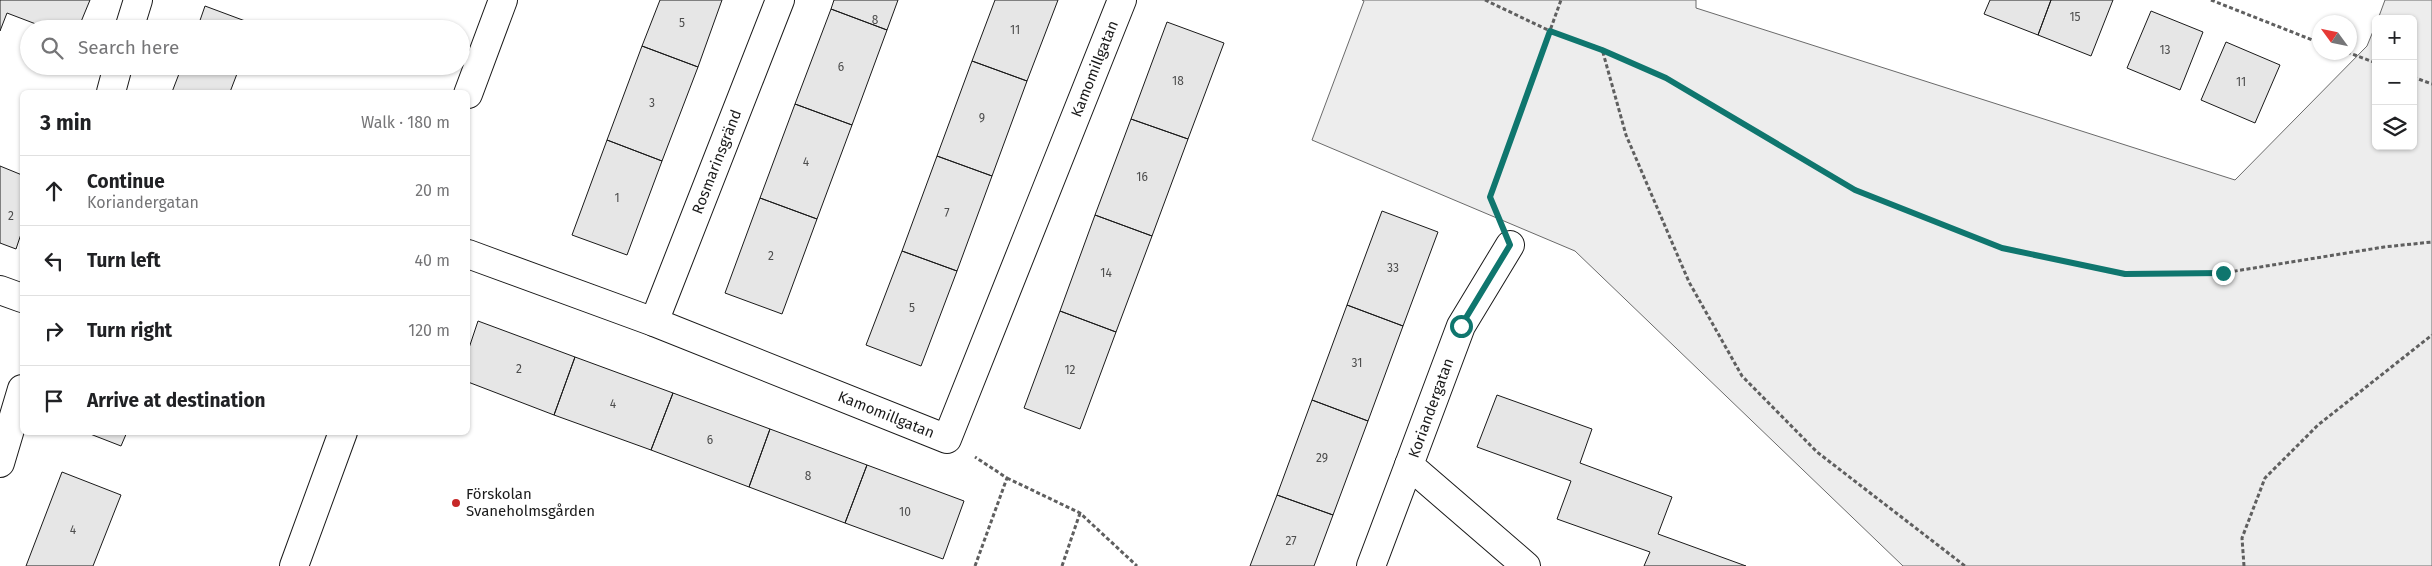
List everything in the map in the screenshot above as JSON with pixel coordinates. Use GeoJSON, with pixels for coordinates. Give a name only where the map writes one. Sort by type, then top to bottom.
{"type":"FeatureCollection","features":[{"type":"Feature","properties":{"kind":"street"},"geometry":{"type":"LineString","coordinates":[[132,20],[138,0]]}},
{"type":"Feature","properties":{"kind":"street"},"geometry":{"type":"LineString","coordinates":[[469,90],[503,0]]}},
{"type":"Feature","properties":{"kind":"street","name":"Rosmarinsgränd"},"geometry":{"type":"LineString","coordinates":[[654,322],[780,0]]}},
{"type":"Feature","properties":{"kind":"street","name":"Kamomillgatan"},"geometry":{"type":"LineString","coordinates":[[470,255],[654,322],[947,439],[1122,0]]}},
{"type":"Feature","properties":{"kind":"street"},"geometry":{"type":"LineString","coordinates":[[112,90],[116,75]]}},
{"type":"Feature","properties":{"kind":"street","name":"Koriandergatan"},"geometry":{"type":"LineString","coordinates":[[1371,566],[1461,326],[1510,245]]}},
{"type":"Feature","properties":{"kind":"street"},"geometry":{"type":"LineString","coordinates":[[0,290],[20,297]]}},
{"type":"Feature","properties":{"kind":"street"},"geometry":{"type":"LineString","coordinates":[[0,463],[20,396]]}},
{"type":"Feature","properties":{"kind":"street"},"geometry":{"type":"LineString","coordinates":[[294,566],[342,435]]}},
{"type":"Feature","properties":{"kind":"street","name":"Koriandergatan"},"geometry":{"type":"LineString","coordinates":[[1409,465],[1526,566]]}},
{"type":"Feature","properties":{"kind":"path"},"geometry":{"type":"LineString","coordinates":[[1485,0],[1550,31],[1602,50],[1666,78],[1855,190],[2002,248],[2125,274],[2223,273],[2384,247],[2432,242]]}},
{"type":"Feature","properties":{"kind":"path"},"geometry":{"type":"LineString","coordinates":[[1510,245],[1490,197],[1561,0]]}},
{"type":"Feature","properties":{"kind":"path"},"geometry":{"type":"LineString","coordinates":[[2212,0],[2312,39]]}},
{"type":"Feature","properties":{"kind":"path"},"geometry":{"type":"LineString","coordinates":[[1602,50],[1626,134],[1689,282],[1742,376],[1817,452],[1965,566]]}},
{"type":"Feature","properties":{"kind":"path"},"geometry":{"type":"LineString","coordinates":[[2357,56],[2372,62]]}},
{"type":"Feature","properties":{"kind":"path"},"geometry":{"type":"LineString","coordinates":[[2417,78],[2432,84]]}},
{"type":"Feature","properties":{"kind":"path"},"geometry":{"type":"LineString","coordinates":[[2244,566],[2242,538],[2265,478],[2318,425],[2432,335]]}},
{"type":"Feature","properties":{"kind":"path"},"geometry":{"type":"LineString","coordinates":[[947,439],[1007,478],[1080,513],[1136,566]]}},
{"type":"Feature","properties":{"kind":"path"},"geometry":{"type":"LineString","coordinates":[[975,566],[1007,478]]}},
{"type":"Feature","properties":{"kind":"path"},"geometry":{"type":"LineString","coordinates":[[1062,566],[1080,513]]}},
{"type":"Feature","properties":{"kind":"shaded area"},"geometry":{"type":"Polygon","coordinates":[[[1362,0],[1696,0],[1696,8],[2235,180],[2353,60],[2357,60],[2357,56],[2367,46],[2372,34],[2372,150],[2417,150],[2417,15],[2379,15],[2385,0],[2432,0],[2432,566],[1903,566],[1575,251],[1312,140],[1364,1],[1362,0]]]}},
{"type":"Feature","properties":{"kind":"building"},"geometry":{"type":"Polygon","coordinates":[[[0,0],[90,0],[82,20],[25,20],[7,13],[0,31],[0,0]]]}},
{"type":"Feature","properties":{"kind":"building"},"geometry":{"type":"Polygon","coordinates":[[[660,0],[722,0],[698,67],[642,46],[660,0]]]}},
{"type":"Feature","properties":{"kind":"building"},"geometry":{"type":"Polygon","coordinates":[[[834,0],[898,0],[887,30],[831,9],[834,0]]]}},
{"type":"Feature","properties":{"kind":"building"},"geometry":{"type":"Polygon","coordinates":[[[995,0],[1058,0],[1027,81],[972,61],[995,0]]]}},
{"type":"Feature","properties":{"kind":"building"},"geometry":{"type":"Polygon","coordinates":[[[1990,0],[2051,0],[2038,35],[1984,14],[1990,0]]]}},
{"type":"Feature","properties":{"kind":"building"},"geometry":{"type":"Polygon","coordinates":[[[2051,0],[2113,0],[2091,56],[2038,35],[2051,0]]]}},
{"type":"Feature","properties":{"kind":"building"},"geometry":{"type":"Polygon","coordinates":[[[205,6],[243,20],[200,20],[205,6]]]}},
{"type":"Feature","properties":{"kind":"building"},"geometry":{"type":"Polygon","coordinates":[[[831,9],[887,30],[852,125],[795,104],[831,9]]]}},
{"type":"Feature","properties":{"kind":"building"},"geometry":{"type":"Polygon","coordinates":[[[2151,11],[2203,32],[2180,90],[2127,68],[2151,11]]]}},
{"type":"Feature","properties":{"kind":"building"},"geometry":{"type":"Polygon","coordinates":[[[1167,22],[1224,43],[1188,139],[1131,119],[1167,22]]]}},
{"type":"Feature","properties":{"kind":"building"},"geometry":{"type":"Polygon","coordinates":[[[2226,42],[2280,65],[2255,123],[2201,100],[2226,42]]]}},
{"type":"Feature","properties":{"kind":"building"},"geometry":{"type":"Polygon","coordinates":[[[642,46],[698,67],[662,161],[607,140],[642,46]]]}},
{"type":"Feature","properties":{"kind":"building"},"geometry":{"type":"Polygon","coordinates":[[[972,61],[1027,81],[992,176],[937,156],[972,61]]]}},
{"type":"Feature","properties":{"kind":"building"},"geometry":{"type":"Polygon","coordinates":[[[179,75],[237,75],[231,90],[173,90],[179,75]]]}},
{"type":"Feature","properties":{"kind":"building"},"geometry":{"type":"Polygon","coordinates":[[[795,104],[852,125],[817,219],[760,198],[795,104]]]}},
{"type":"Feature","properties":{"kind":"building"},"geometry":{"type":"Polygon","coordinates":[[[1131,119],[1188,139],[1152,236],[1095,215],[1131,119]]]}},
{"type":"Feature","properties":{"kind":"building"},"geometry":{"type":"Polygon","coordinates":[[[607,140],[662,161],[627,255],[572,235],[607,140]]]}},
{"type":"Feature","properties":{"kind":"building"},"geometry":{"type":"Polygon","coordinates":[[[937,156],[992,176],[957,271],[902,251],[937,156]]]}},
{"type":"Feature","properties":{"kind":"building"},"geometry":{"type":"Polygon","coordinates":[[[0,166],[20,174],[20,237],[16,249],[0,243],[0,166]]]}},
{"type":"Feature","properties":{"kind":"building"},"geometry":{"type":"Polygon","coordinates":[[[760,198],[817,219],[782,314],[725,293],[760,198]]]}},
{"type":"Feature","properties":{"kind":"building"},"geometry":{"type":"Polygon","coordinates":[[[1382,211],[1438,232],[1403,326],[1347,305],[1382,211]]]}},
{"type":"Feature","properties":{"kind":"building"},"geometry":{"type":"Polygon","coordinates":[[[1095,215],[1152,236],[1116,332],[1060,311],[1095,215]]]}},
{"type":"Feature","properties":{"kind":"building"},"geometry":{"type":"Polygon","coordinates":[[[902,251],[957,271],[921,366],[866,345],[902,251]]]}},
{"type":"Feature","properties":{"kind":"building"},"geometry":{"type":"Polygon","coordinates":[[[1347,305],[1403,326],[1368,421],[1312,400],[1347,305]]]}},
{"type":"Feature","properties":{"kind":"building"},"geometry":{"type":"Polygon","coordinates":[[[1060,311],[1116,332],[1080,429],[1024,408],[1060,311]]]}},
{"type":"Feature","properties":{"kind":"building"},"geometry":{"type":"Polygon","coordinates":[[[478,321],[575,357],[554,415],[470,383],[470,345],[478,321]]]}},
{"type":"Feature","properties":{"kind":"building"},"geometry":{"type":"Polygon","coordinates":[[[575,357],[673,393],[651,450],[554,415],[575,357]]]}},
{"type":"Feature","properties":{"kind":"building"},"geometry":{"type":"Polygon","coordinates":[[[673,393],[770,429],[749,487],[651,450],[673,393]]]}},
{"type":"Feature","properties":{"kind":"building"},"geometry":{"type":"Polygon","coordinates":[[[1497,395],[1592,429],[1580,463],[1672,497],[1658,534],[1746,566],[1644,566],[1650,552],[1557,519],[1571,481],[1477,447],[1497,395]]]}},
{"type":"Feature","properties":{"kind":"building"},"geometry":{"type":"Polygon","coordinates":[[[1312,400],[1368,421],[1333,515],[1277,495],[1312,400]]]}},
{"type":"Feature","properties":{"kind":"building"},"geometry":{"type":"Polygon","coordinates":[[[770,429],[867,465],[845,523],[749,487],[770,429]]]}},
{"type":"Feature","properties":{"kind":"building"},"geometry":{"type":"Polygon","coordinates":[[[93,435],[126,435],[121,446],[93,435]]]}},
{"type":"Feature","properties":{"kind":"building"},"geometry":{"type":"Polygon","coordinates":[[[867,465],[964,501],[943,559],[845,523],[867,465]]]}},
{"type":"Feature","properties":{"kind":"building"},"geometry":{"type":"Polygon","coordinates":[[[62,472],[121,495],[93,566],[26,566],[62,472]]]}},
{"type":"Feature","properties":{"kind":"building"},"geometry":{"type":"Polygon","coordinates":[[[1277,495],[1333,515],[1314,566],[1250,566],[1277,495]]]}},
{"type":"Feature","properties":{"kind":"place","name":"Förskolan Svaneholmsgården"},"geometry":{"type":"Point","coordinates":[456,503]}},
{"type":"Feature","properties":{"kind":"route"},"geometry":{"type":"LineString","coordinates":[[1461,326],[1510,245],[1490,197],[1550,31],[1602,50],[1666,78],[1855,190],[2002,248],[2125,274],[2223,273]]}}]}
